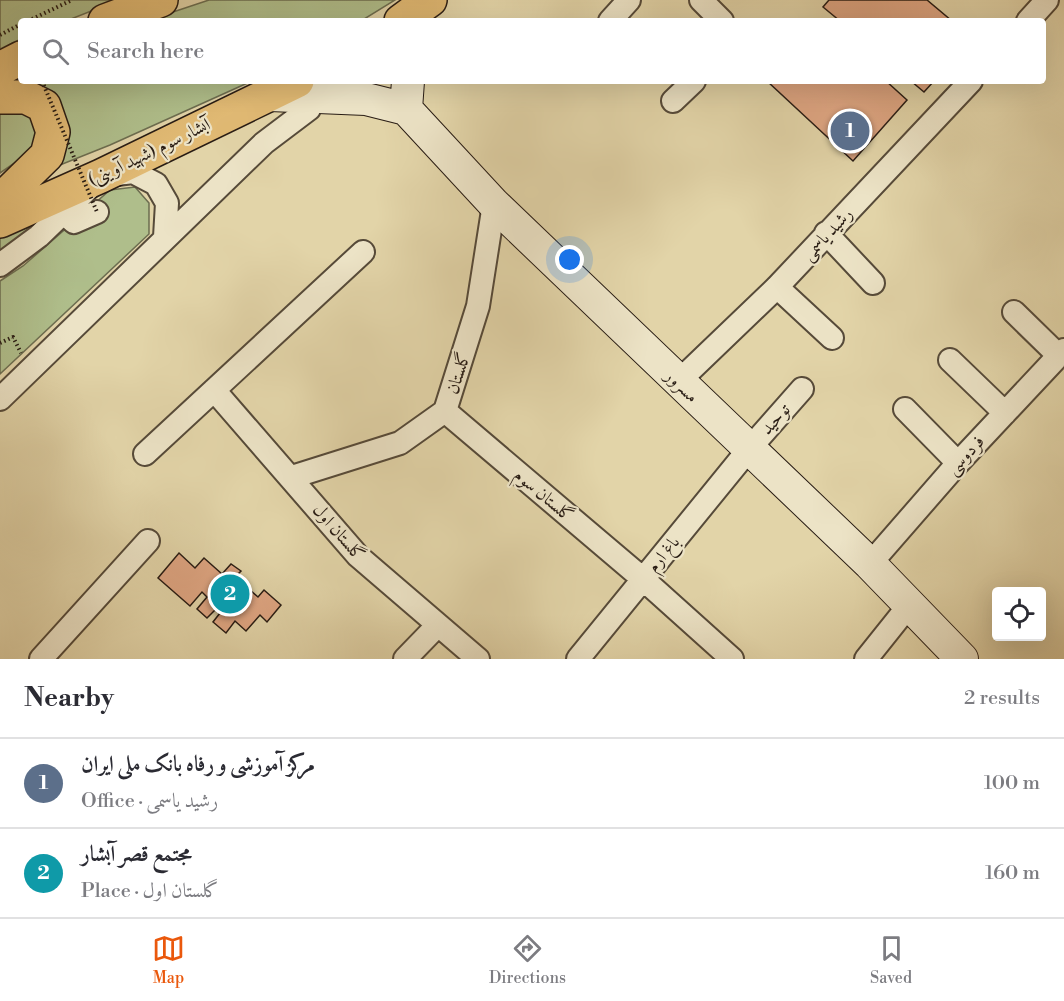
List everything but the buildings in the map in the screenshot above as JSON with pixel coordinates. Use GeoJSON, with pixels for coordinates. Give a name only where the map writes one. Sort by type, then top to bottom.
{"type":"FeatureCollection","features":[{"type":"Feature","properties":{"kind":"main road"},"geometry":{"type":"LineString","coordinates":[[113,18],[161,0]]}},
{"type":"Feature","properties":{"kind":"main road"},"geometry":{"type":"LineString","coordinates":[[405,18],[431,0]]}},
{"type":"Feature","properties":{"kind":"main road"},"geometry":{"type":"LineString","coordinates":[[0,69],[18,60]]}},
{"type":"Feature","properties":{"kind":"main road","name":"آبشار سوم (شهید آوینی)"},"geometry":{"type":"LineString","coordinates":[[0,221],[292,95]]}},
{"type":"Feature","properties":{"kind":"main road"},"geometry":{"type":"LineString","coordinates":[[0,97],[26,97],[44,106],[53,132],[46,155],[0,201]]}},
{"type":"Feature","properties":{"kind":"street"},"geometry":{"type":"LineString","coordinates":[[423,18],[431,0]]}},
{"type":"Feature","properties":{"kind":"street"},"geometry":{"type":"LineString","coordinates":[[613,18],[629,0]]}},
{"type":"Feature","properties":{"kind":"street"},"geometry":{"type":"LineString","coordinates":[[701,0],[719,18]]}},
{"type":"Feature","properties":{"kind":"street"},"geometry":{"type":"LineString","coordinates":[[1031,18],[1047,0]]}},
{"type":"Feature","properties":{"kind":"street"},"geometry":{"type":"LineString","coordinates":[[673,101],[691,84]]}},
{"type":"Feature","properties":{"kind":"street","name":"رشید یاسمی"},"geometry":{"type":"LineString","coordinates":[[678,382],[777,287],[968,84]]}},
{"type":"Feature","properties":{"kind":"street"},"geometry":{"type":"LineString","coordinates":[[0,399],[264,143],[292,95],[366,99],[407,95]]}},
{"type":"Feature","properties":{"kind":"street","name":"مسرور"},"geometry":{"type":"LineString","coordinates":[[407,95],[494,204],[870,564],[962,659]]}},
{"type":"Feature","properties":{"kind":"street"},"geometry":{"type":"LineString","coordinates":[[0,265],[39,236],[101,176],[134,172],[156,184],[167,203],[165,237]]}},
{"type":"Feature","properties":{"kind":"street","name":"گلستان"},"geometry":{"type":"LineString","coordinates":[[292,477],[400,443],[445,411],[478,306],[494,204]]}},
{"type":"Feature","properties":{"kind":"street"},"geometry":{"type":"LineString","coordinates":[[64,213],[74,222],[97,212]]}},
{"type":"Feature","properties":{"kind":"street"},"geometry":{"type":"LineString","coordinates":[[826,233],[873,282]]}},
{"type":"Feature","properties":{"kind":"street"},"geometry":{"type":"LineString","coordinates":[[146,454],[363,252]]}},
{"type":"Feature","properties":{"kind":"street"},"geometry":{"type":"LineString","coordinates":[[777,287],[832,338]]}},
{"type":"Feature","properties":{"kind":"street"},"geometry":{"type":"LineString","coordinates":[[1014,312],[1061,353]]}},
{"type":"Feature","properties":{"kind":"street","name":"فردوسی"},"geometry":{"type":"LineString","coordinates":[[870,564],[958,463],[1061,353]]}},
{"type":"Feature","properties":{"kind":"street"},"geometry":{"type":"LineString","coordinates":[[950,360],[1005,413]]}},
{"type":"Feature","properties":{"kind":"street","name":"توحید"},"geometry":{"type":"LineString","coordinates":[[749,449],[802,389]]}},
{"type":"Feature","properties":{"kind":"street","name":"گلستان اول"},"geometry":{"type":"LineString","coordinates":[[214,390],[292,477],[358,556],[478,659]]}},
{"type":"Feature","properties":{"kind":"street"},"geometry":{"type":"LineString","coordinates":[[905,409],[958,463]]}},
{"type":"Feature","properties":{"kind":"street","name":"گلستان سوم"},"geometry":{"type":"LineString","coordinates":[[445,411],[643,579],[732,659]]}},
{"type":"Feature","properties":{"kind":"street","name":"باغ ارم"},"geometry":{"type":"LineString","coordinates":[[578,659],[749,449]]}},
{"type":"Feature","properties":{"kind":"street"},"geometry":{"type":"LineString","coordinates":[[41,659],[148,541]]}},
{"type":"Feature","properties":{"kind":"street"},"geometry":{"type":"LineString","coordinates":[[866,659],[910,604]]}},
{"type":"Feature","properties":{"kind":"street"},"geometry":{"type":"LineString","coordinates":[[405,659],[437,626]]}},
{"type":"Feature","properties":{"kind":"path"},"geometry":{"type":"LineString","coordinates":[[34,18],[72,0]]}},
{"type":"Feature","properties":{"kind":"path"},"geometry":{"type":"LineString","coordinates":[[0,34],[18,26]]}},
{"type":"Feature","properties":{"kind":"path"},"geometry":{"type":"LineString","coordinates":[[43,84],[97,212]]}},
{"type":"Feature","properties":{"kind":"path"},"geometry":{"type":"LineString","coordinates":[[0,343],[13,337],[29,370]]}},
{"type":"Feature","properties":{"kind":"green space"},"geometry":{"type":"Polygon","coordinates":[[[0,0],[119,0],[74,18],[18,18],[18,40],[0,49],[0,0]]]}},
{"type":"Feature","properties":{"kind":"green space"},"geometry":{"type":"Polygon","coordinates":[[[209,0],[395,0],[366,18],[155,18],[209,0]]]}},
{"type":"Feature","properties":{"kind":"green space"},"geometry":{"type":"Polygon","coordinates":[[[27,84],[245,84],[110,145],[50,169],[27,84]]]}},
{"type":"Feature","properties":{"kind":"green space"},"geometry":{"type":"Polygon","coordinates":[[[0,107],[23,107],[39,126],[33,150],[0,173],[0,107]]]}},
{"type":"Feature","properties":{"kind":"green space"},"geometry":{"type":"Polygon","coordinates":[[[135,187],[149,203],[149,234],[0,374],[0,281],[23,266],[110,190],[135,187]]]}},
{"type":"Feature","properties":{"kind":"green space"},"geometry":{"type":"Polygon","coordinates":[[[36,219],[29,230],[0,254],[0,235],[36,219]]]}},
{"type":"Feature","properties":{"kind":"place","name":"مرکز آموزشی و رفاه بانک ملی ایران"},"geometry":{"type":"Point","coordinates":[850,131]}},
{"type":"Feature","properties":{"kind":"place","name":"مجتمع قصر آبشار"},"geometry":{"type":"Point","coordinates":[230,594]}}]}
